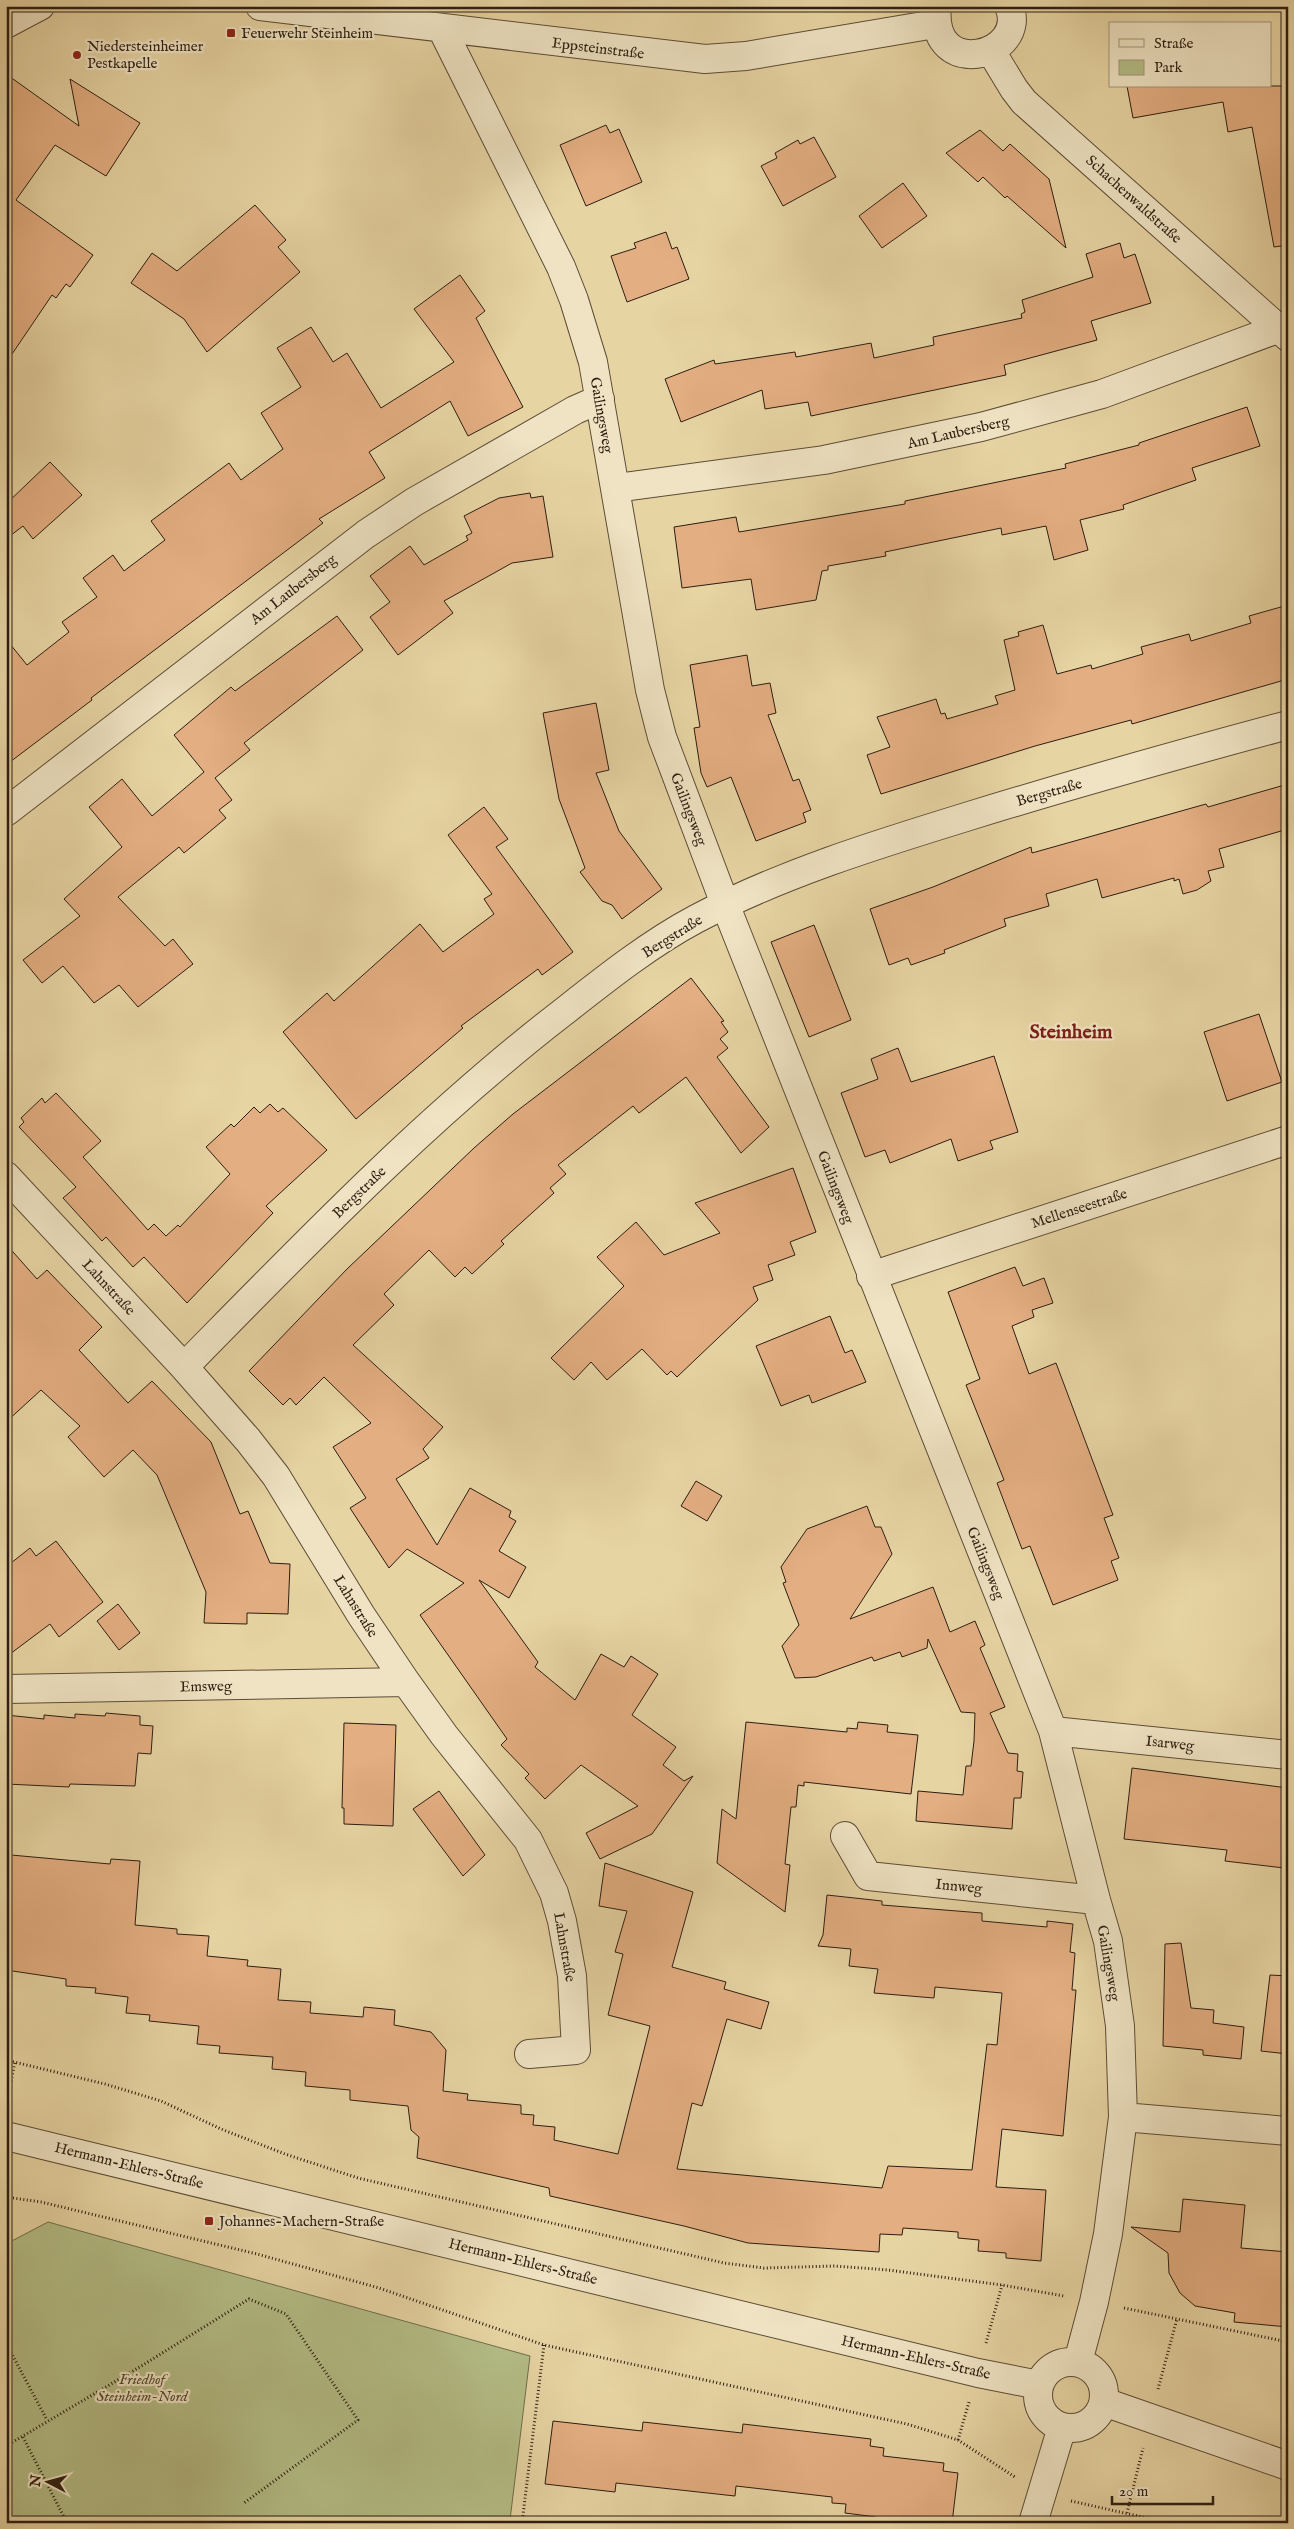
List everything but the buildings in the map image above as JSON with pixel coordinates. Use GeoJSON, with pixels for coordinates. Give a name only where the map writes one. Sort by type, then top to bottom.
{"type":"FeatureCollection","features":[{"type":"Feature","properties":{"kind":"street"},"geometry":{"type":"LineString","coordinates":[[6,24],[15,6]]}},
{"type":"Feature","properties":{"kind":"street"},"geometry":{"type":"LineString","coordinates":[[6,24],[40,6]]}},
{"type":"Feature","properties":{"kind":"street","name":"Eppsteinstraße"},"geometry":{"type":"LineString","coordinates":[[260,6],[705,59],[755,55],[936,15]]}},
{"type":"Feature","properties":{"kind":"street"},"geometry":{"type":"LineString","coordinates":[[936,15],[943,41],[957,53],[974,56],[991,52],[1003,42],[1016,8]]}},
{"type":"Feature","properties":{"kind":"street","name":"Gailingsweg"},"geometry":{"type":"LineString","coordinates":[[442,29],[561,267],[586,335],[600,399],[656,713],[662,737],[870,1276],[1053,1731],[1108,1941],[1120,2034],[1123,2117],[1108,2234],[1094,2302],[1078,2362]]}},
{"type":"Feature","properties":{"kind":"street","name":"Schachenwaldstraße"},"geometry":{"type":"LineString","coordinates":[[991,52],[1014,90],[1024,102],[1285,330]]}},
{"type":"Feature","properties":{"kind":"street","name":"Am Laubersberg"},"geometry":{"type":"LineString","coordinates":[[616,488],[824,460],[981,427],[1102,394],[1285,330]]}},
{"type":"Feature","properties":{"kind":"street","name":"Am Laubersberg"},"geometry":{"type":"LineString","coordinates":[[6,812],[366,534],[414,502],[575,410],[600,399]]}},
{"type":"Feature","properties":{"kind":"street","name":"Bergstraße"},"geometry":{"type":"LineString","coordinates":[[184,1367],[335,1215],[466,1091],[602,981],[692,921],[725,904],[875,844],[1045,793],[1288,725]]}},
{"type":"Feature","properties":{"kind":"street","name":"Mellenseestraße"},"geometry":{"type":"LineString","coordinates":[[870,1276],[1288,1140]]}},
{"type":"Feature","properties":{"kind":"street","name":"Lahnstraße"},"geometry":{"type":"LineString","coordinates":[[6,1176],[184,1367],[242,1433],[276,1476],[361,1615],[406,1682],[528,1840],[554,1893],[562,1921],[572,1976],[576,2050],[529,2054]]}},
{"type":"Feature","properties":{"kind":"street","name":"Emsweg"},"geometry":{"type":"LineString","coordinates":[[6,1690],[406,1682]]}},
{"type":"Feature","properties":{"kind":"street","name":"Isarweg"},"geometry":{"type":"LineString","coordinates":[[1053,1731],[1288,1755]]}},
{"type":"Feature","properties":{"kind":"street","name":"Innweg"},"geometry":{"type":"LineString","coordinates":[[845,1836],[868,1876],[1096,1900]]}},
{"type":"Feature","properties":{"kind":"street"},"geometry":{"type":"LineString","coordinates":[[1123,2117],[1288,2131]]}},
{"type":"Feature","properties":{"kind":"street","name":"Hermann-Ehlers-Straße"},"geometry":{"type":"LineString","coordinates":[[6,2136],[978,2373],[1039,2385]]}},
{"type":"Feature","properties":{"kind":"street"},"geometry":{"type":"LineString","coordinates":[[1078,2362],[1096,2372],[1104,2391],[1104,2402],[1100,2412],[1088,2423],[1073,2428],[1062,2427],[1053,2423],[1042,2411],[1037,2395],[1039,2385],[1050,2369],[1058,2363],[1078,2362]]}},
{"type":"Feature","properties":{"kind":"street"},"geometry":{"type":"LineString","coordinates":[[1104,2402],[1288,2466]]}},
{"type":"Feature","properties":{"kind":"street"},"geometry":{"type":"LineString","coordinates":[[1033,2523],[1062,2427]]}},
{"type":"Feature","properties":{"kind":"path"},"geometry":{"type":"LineString","coordinates":[[6,2060],[104,2084],[162,2101],[221,2129],[285,2154],[358,2178],[724,2263],[764,2268],[835,2266],[888,2270],[1002,2284],[1288,2342]]}},
{"type":"Feature","properties":{"kind":"path"},"geometry":{"type":"LineString","coordinates":[[6,2105],[15,2062]]}},
{"type":"Feature","properties":{"kind":"path"},"geometry":{"type":"LineString","coordinates":[[6,2197],[41,2202],[266,2257],[379,2288],[544,2345],[932,2432],[958,2440],[1041,2494],[1169,2523]]}},
{"type":"Feature","properties":{"kind":"path"},"geometry":{"type":"LineString","coordinates":[[6,2446],[23,2437],[46,2420],[143,2365],[249,2299],[286,2314],[358,2420],[244,2503]]}},
{"type":"Feature","properties":{"kind":"path"},"geometry":{"type":"LineString","coordinates":[[6,2343],[46,2420]]}},
{"type":"Feature","properties":{"kind":"path"},"geometry":{"type":"LineString","coordinates":[[522,2523],[544,2345]]}},
{"type":"Feature","properties":{"kind":"path"},"geometry":{"type":"LineString","coordinates":[[23,2437],[68,2523]]}},
{"type":"Feature","properties":{"kind":"green space","name":"Friedhof Steinheim-Nord"},"geometry":{"type":"Polygon","coordinates":[[[48,2222],[530,2356],[510,2520],[508,2523],[6,2523],[6,2244],[48,2222]]]}},
{"type":"Feature","properties":{"kind":"place","name":"Feuerwehr Steinheim"},"geometry":{"type":"Point","coordinates":[231,33]}},
{"type":"Feature","properties":{"kind":"place","name":"Niedersteinheimer Pestkapelle"},"geometry":{"type":"Point","coordinates":[77,55]}},
{"type":"Feature","properties":{"kind":"place","name":"Johannes-Machern-Straße"},"geometry":{"type":"Point","coordinates":[209,2221]}},
{"type":"Feature","properties":{"kind":"district","name":"Steinheim"},"geometry":{"type":"Point","coordinates":[1071,1031]}}]}
